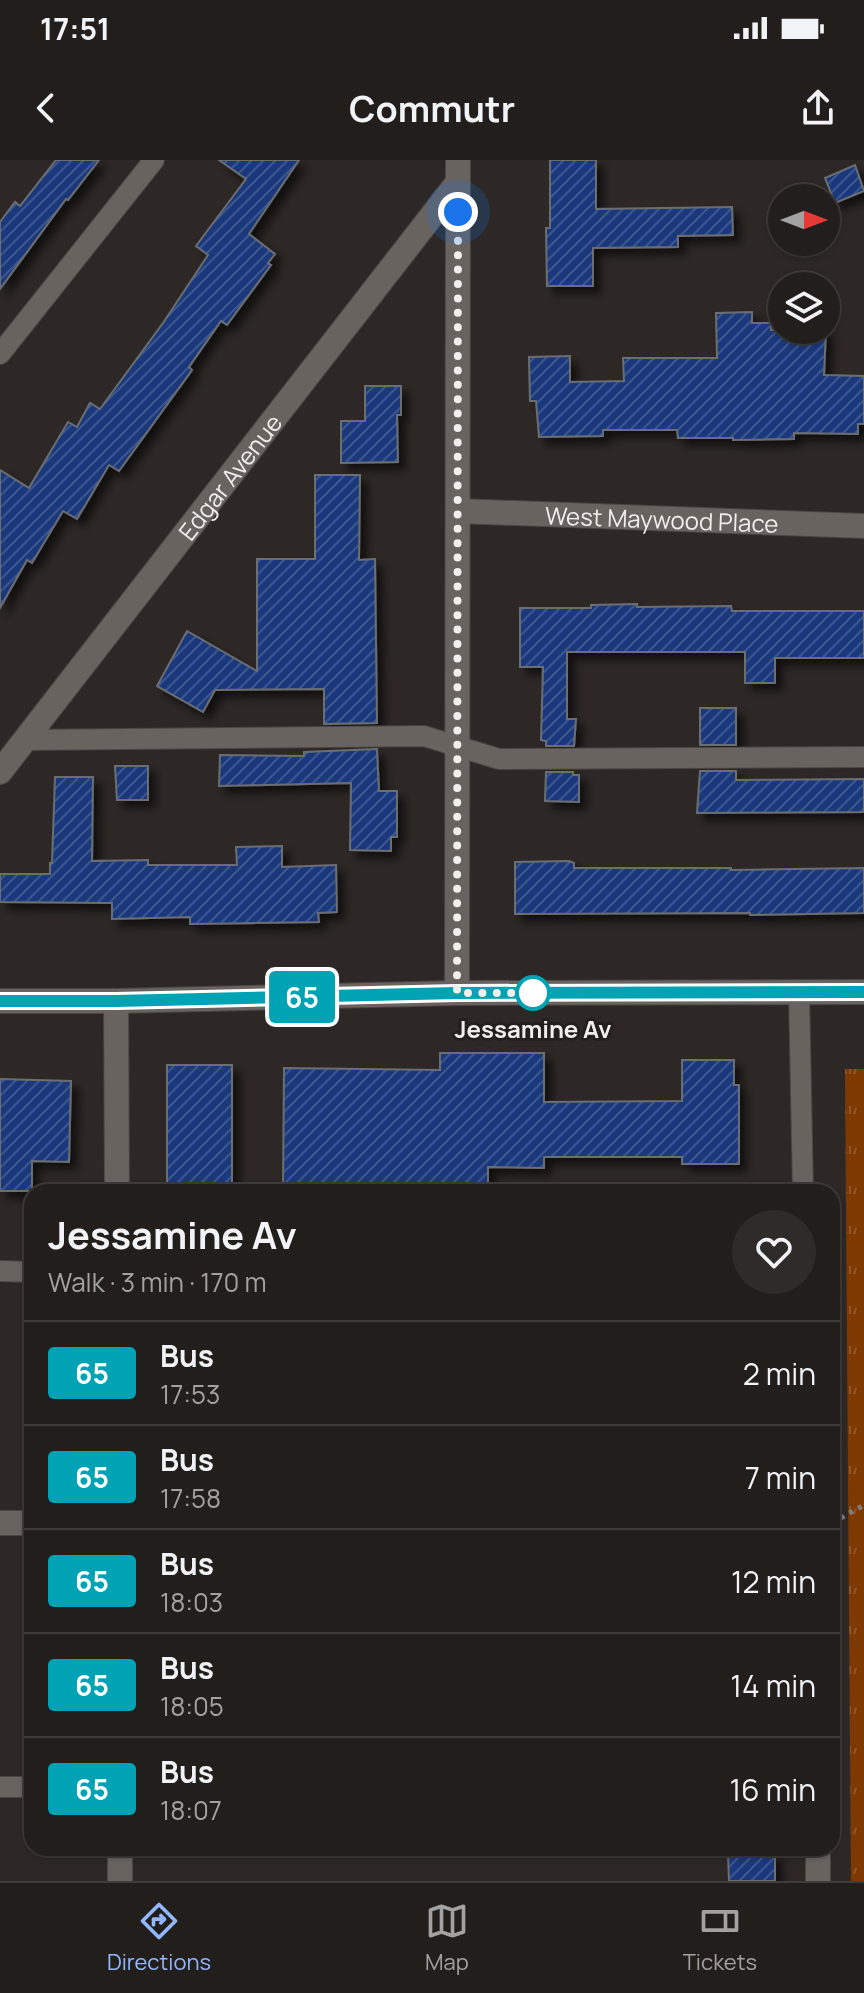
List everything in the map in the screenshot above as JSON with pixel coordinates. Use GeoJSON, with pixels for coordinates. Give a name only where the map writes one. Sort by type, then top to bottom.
{"type":"FeatureCollection","features":[{"type":"Feature","properties":{"kind":"street"},"geometry":{"type":"LineString","coordinates":[[457,993],[458,171]]}},
{"type":"Feature","properties":{"kind":"street","name":"Edgar Avenue"},"geometry":{"type":"LineString","coordinates":[[0,772],[458,171]]}},
{"type":"Feature","properties":{"kind":"street","name":"West Maywood Place"},"geometry":{"type":"LineString","coordinates":[[458,511],[864,526]]}},
{"type":"Feature","properties":{"kind":"street"},"geometry":{"type":"LineString","coordinates":[[0,1001],[457,993],[864,992]]}},
{"type":"Feature","properties":{"kind":"street"},"geometry":{"type":"LineString","coordinates":[[116,1001],[117,1184]]}},
{"type":"Feature","properties":{"kind":"street"},"geometry":{"type":"LineString","coordinates":[[0,1523],[24,1523]]}},
{"type":"Feature","properties":{"kind":"street"},"geometry":{"type":"LineString","coordinates":[[120,1856],[120,1881]]}},
{"type":"Feature","properties":{"kind":"street"},"geometry":{"type":"LineString","coordinates":[[818,1856],[818,1881]]}},
{"type":"Feature","properties":{"kind":"lane"},"geometry":{"type":"LineString","coordinates":[[0,354],[154,160]]}},
{"type":"Feature","properties":{"kind":"lane"},"geometry":{"type":"LineString","coordinates":[[24,740],[424,736],[499,759],[864,757]]}},
{"type":"Feature","properties":{"kind":"lane"},"geometry":{"type":"LineString","coordinates":[[799,992],[803,1184]]}},
{"type":"Feature","properties":{"kind":"lane"},"geometry":{"type":"LineString","coordinates":[[0,1271],[24,1272]]}},
{"type":"Feature","properties":{"kind":"lane"},"geometry":{"type":"LineString","coordinates":[[0,1787],[24,1787]]}},
{"type":"Feature","properties":{"kind":"path"},"geometry":{"type":"LineString","coordinates":[[840,1518],[864,1505]]}},
{"type":"Feature","properties":{"kind":"green space"},"geometry":{"type":"Polygon","coordinates":[[[845,1069],[864,1069],[864,1881],[851,1881],[845,1069]]]}},
{"type":"Feature","properties":{"kind":"building"},"geometry":{"type":"Polygon","coordinates":[[[56,160],[99,160],[66,199],[0,289],[0,222],[15,202],[20,206],[56,160]]]}},
{"type":"Feature","properties":{"kind":"building"},"geometry":{"type":"Polygon","coordinates":[[[219,160],[299,160],[249,234],[275,254],[268,263],[271,265],[227,325],[221,321],[189,367],[192,370],[119,471],[109,465],[77,519],[63,511],[32,563],[27,560],[0,608],[0,470],[29,488],[68,422],[77,427],[90,403],[100,409],[163,323],[208,255],[196,246],[246,179],[219,160]]]}},
{"type":"Feature","properties":{"kind":"building"},"geometry":{"type":"Polygon","coordinates":[[[550,160],[596,160],[596,209],[732,207],[733,235],[678,236],[678,247],[593,248],[593,286],[547,286],[550,160]]]}},
{"type":"Feature","properties":{"kind":"building"},"geometry":{"type":"Polygon","coordinates":[[[855,165],[864,191],[840,201],[840,184],[827,184],[825,178],[855,165]]]}},
{"type":"Feature","properties":{"kind":"building"},"geometry":{"type":"Polygon","coordinates":[[[752,312],[752,323],[768,323],[768,344],[825,344],[824,375],[864,376],[864,424],[858,424],[858,434],[794,433],[794,439],[733,440],[678,438],[677,430],[603,430],[603,436],[539,437],[536,401],[530,401],[529,357],[570,356],[570,382],[624,381],[623,358],[717,358],[716,313],[752,312]]]}},
{"type":"Feature","properties":{"kind":"building"},"geometry":{"type":"Polygon","coordinates":[[[365,386],[401,386],[401,415],[397,415],[398,462],[341,463],[341,421],[365,421],[365,386]]]}},
{"type":"Feature","properties":{"kind":"building"},"geometry":{"type":"Polygon","coordinates":[[[315,475],[360,475],[359,560],[375,559],[377,723],[324,724],[324,689],[215,690],[203,712],[157,686],[187,631],[257,671],[257,559],[315,559],[315,475]]]}},
{"type":"Feature","properties":{"kind":"building"},"geometry":{"type":"Polygon","coordinates":[[[637,604],[637,607],[731,606],[732,611],[864,611],[864,658],[775,658],[775,683],[745,683],[745,652],[567,652],[567,719],[576,719],[574,746],[546,746],[546,741],[541,740],[543,667],[520,667],[520,608],[591,608],[591,605],[637,604]]]}},
{"type":"Feature","properties":{"kind":"building"},"geometry":{"type":"Polygon","coordinates":[[[700,708],[736,708],[736,745],[700,745],[700,708]]]}},
{"type":"Feature","properties":{"kind":"building"},"geometry":{"type":"Polygon","coordinates":[[[377,749],[379,791],[397,791],[397,837],[391,837],[391,851],[350,850],[351,783],[219,786],[220,755],[304,756],[304,752],[377,749]]]}},
{"type":"Feature","properties":{"kind":"building"},"geometry":{"type":"Polygon","coordinates":[[[115,766],[148,766],[148,800],[117,800],[115,766]]]}},
{"type":"Feature","properties":{"kind":"building"},"geometry":{"type":"Polygon","coordinates":[[[700,771],[736,771],[736,780],[864,779],[864,812],[697,813],[700,771]]]}},
{"type":"Feature","properties":{"kind":"building"},"geometry":{"type":"Polygon","coordinates":[[[546,772],[573,772],[573,775],[579,775],[579,802],[545,801],[546,772]]]}},
{"type":"Feature","properties":{"kind":"building"},"geometry":{"type":"Polygon","coordinates":[[[55,777],[93,777],[92,861],[148,860],[148,865],[237,865],[236,847],[282,846],[282,867],[336,865],[337,912],[318,913],[319,922],[190,924],[190,917],[112,919],[112,903],[0,902],[0,874],[50,874],[55,777]]]}},
{"type":"Feature","properties":{"kind":"building"},"geometry":{"type":"Polygon","coordinates":[[[515,862],[574,863],[574,868],[864,868],[864,913],[515,914],[515,862]]]}},
{"type":"Feature","properties":{"kind":"building"},"geometry":{"type":"Polygon","coordinates":[[[440,1053],[544,1053],[544,1102],[682,1101],[682,1060],[734,1060],[734,1085],[739,1085],[739,1164],[682,1164],[682,1157],[544,1157],[544,1168],[488,1167],[488,1184],[283,1184],[284,1068],[440,1070],[440,1053]]]}},
{"type":"Feature","properties":{"kind":"building"},"geometry":{"type":"Polygon","coordinates":[[[167,1065],[232,1065],[232,1184],[167,1184],[167,1065]]]}},
{"type":"Feature","properties":{"kind":"building"},"geometry":{"type":"Polygon","coordinates":[[[0,1079],[71,1081],[69,1162],[32,1161],[32,1184],[24,1184],[24,1191],[0,1191],[0,1079]]]}},
{"type":"Feature","properties":{"kind":"building"},"geometry":{"type":"Polygon","coordinates":[[[728,1856],[775,1856],[775,1881],[729,1881],[728,1856]]]}},
{"type":"Feature","properties":{"kind":"bus line","name":"65"},"geometry":{"type":"LineString","coordinates":[[0,1001],[457,993],[864,992]]}},
{"type":"Feature","properties":{"kind":"place","name":"Jessamine Av"},"geometry":{"type":"Point","coordinates":[533,993]}},
{"type":"Feature","properties":{"kind":"route"},"geometry":{"type":"LineString","coordinates":[[458,212],[457,993],[533,993]]}}]}
